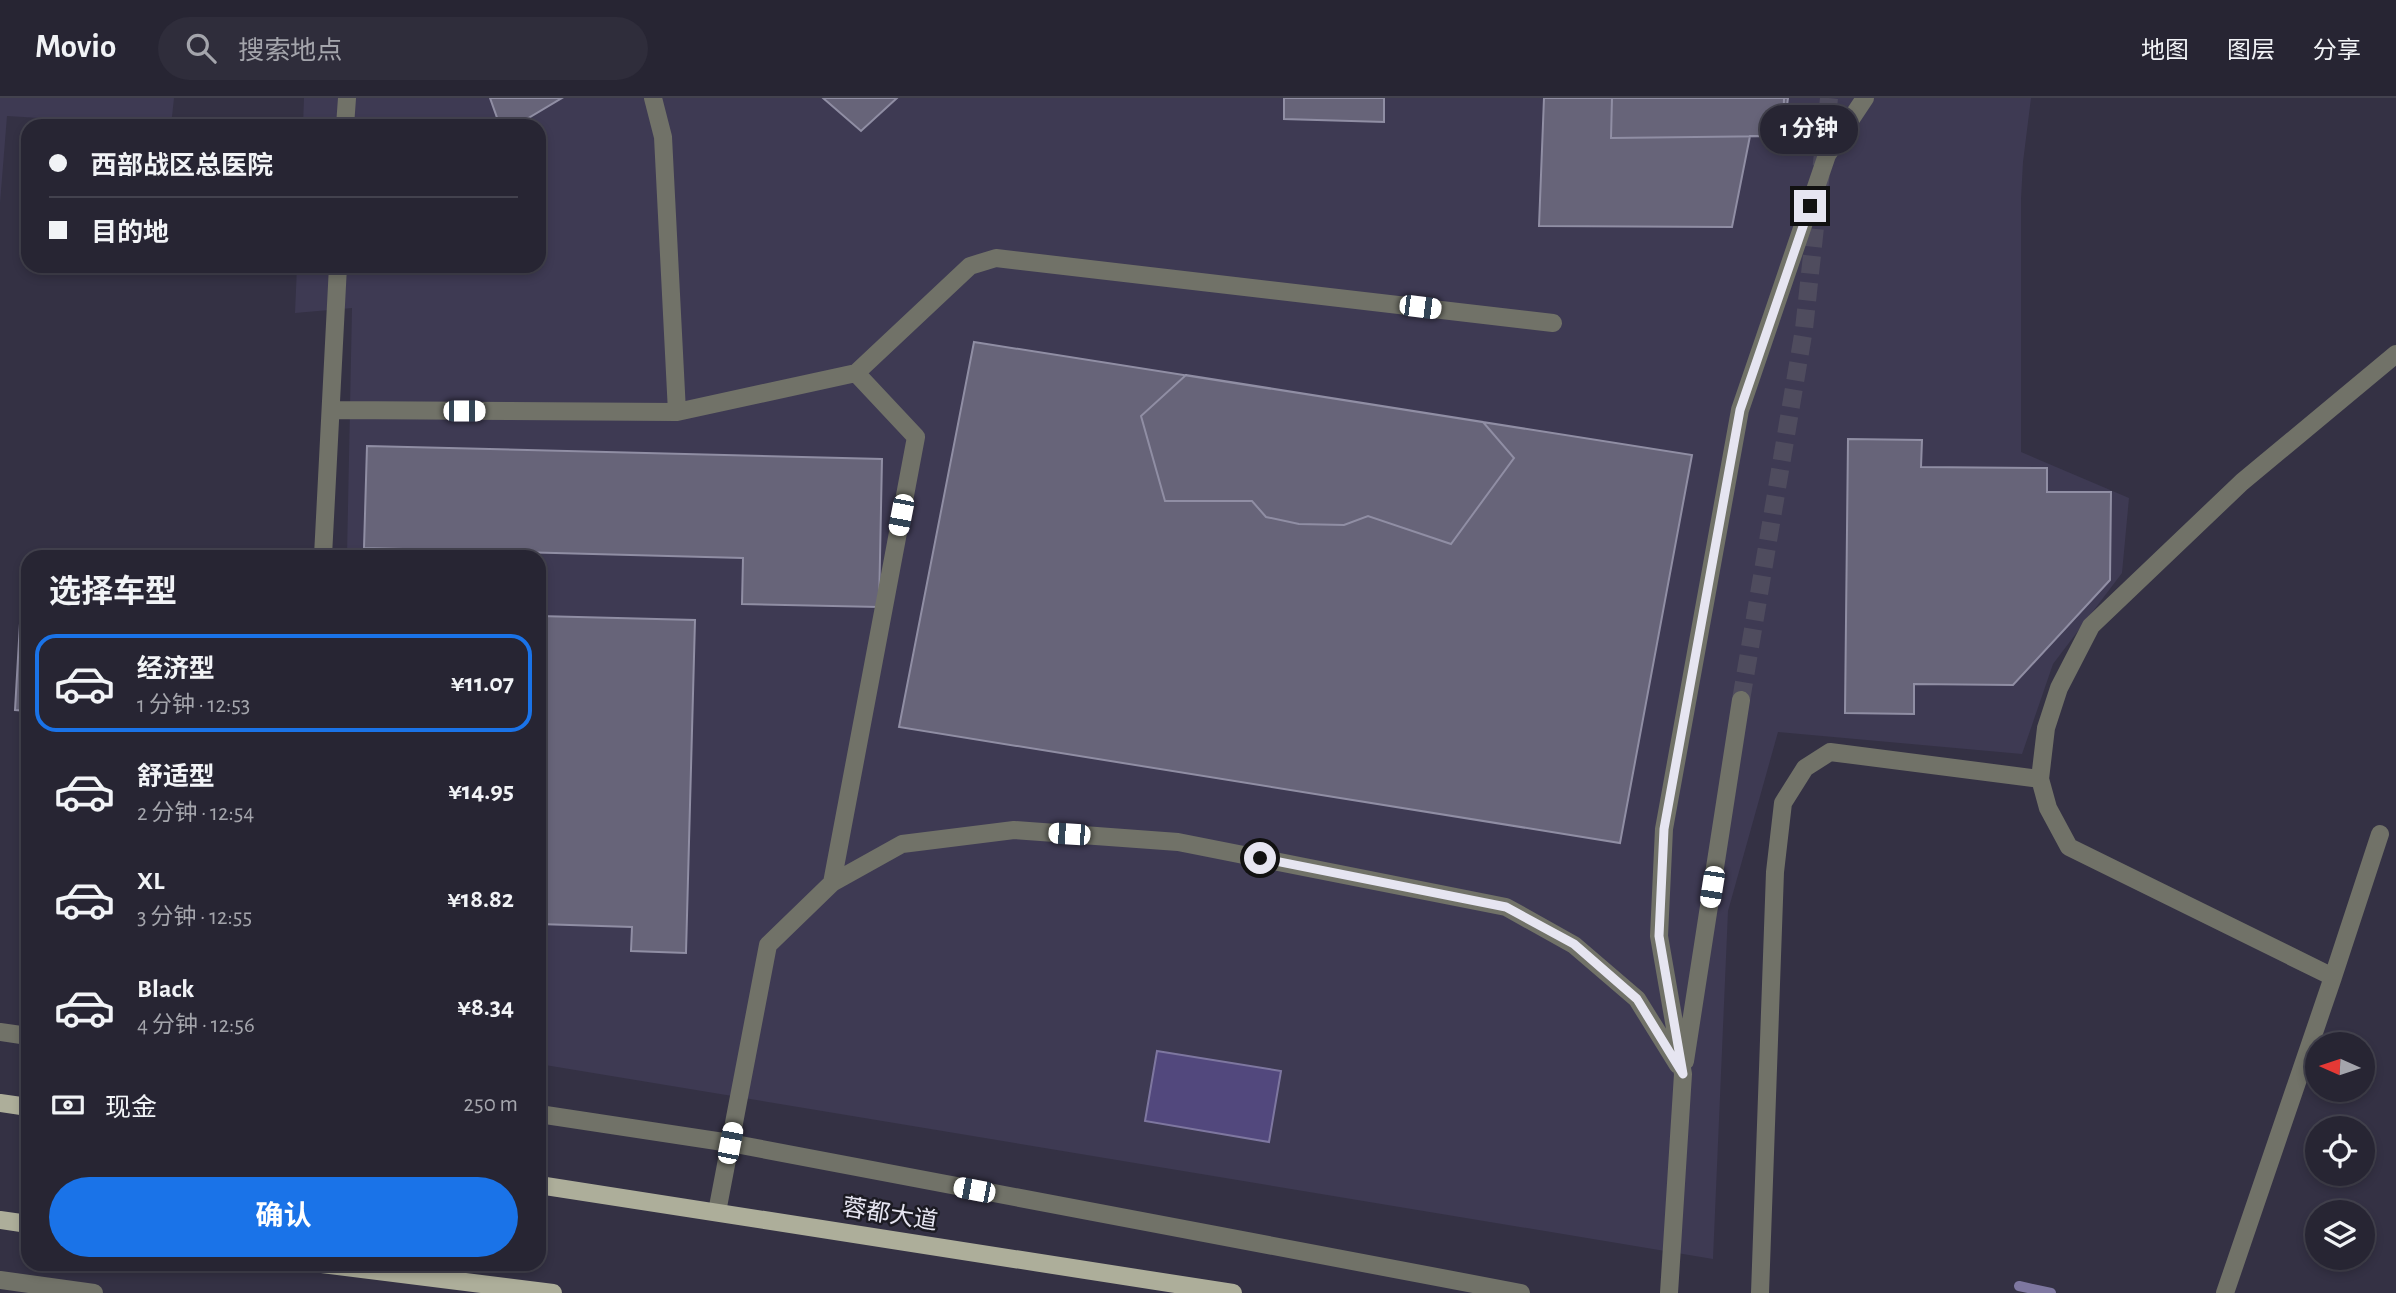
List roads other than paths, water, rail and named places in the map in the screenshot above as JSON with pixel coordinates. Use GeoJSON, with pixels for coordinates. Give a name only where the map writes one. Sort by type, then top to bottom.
{"type":"FeatureCollection","features":[{"type":"Feature","properties":{"kind":"main road"},"geometry":{"type":"LineString","coordinates":[[0,1103],[21,1106]]}},
{"type":"Feature","properties":{"kind":"main road","name":"蓉都大道"},"geometry":{"type":"LineString","coordinates":[[546,1186],[1233,1293]]}},
{"type":"Feature","properties":{"kind":"main road"},"geometry":{"type":"LineString","coordinates":[[0,1220],[21,1223]]}},
{"type":"Feature","properties":{"kind":"main road"},"geometry":{"type":"LineString","coordinates":[[378,1271],[553,1293]]}},
{"type":"Feature","properties":{"kind":"street"},"geometry":{"type":"LineString","coordinates":[[346,119],[347,98]]}},
{"type":"Feature","properties":{"kind":"street"},"geometry":{"type":"LineString","coordinates":[[653,98],[663,137],[677,412]]}},
{"type":"Feature","properties":{"kind":"street"},"geometry":{"type":"LineString","coordinates":[[1683,1074],[1659,936],[1664,829],[1740,410],[1827,155],[1865,98]]}},
{"type":"Feature","properties":{"kind":"street"},"geometry":{"type":"LineString","coordinates":[[331,410],[677,412],[856,373],[970,266],[996,258],[1553,323]]}},
{"type":"Feature","properties":{"kind":"street"},"geometry":{"type":"LineString","coordinates":[[323,550],[338,273]]}},
{"type":"Feature","properties":{"kind":"street"},"geometry":{"type":"LineString","coordinates":[[2333,977],[2070,847],[2048,808],[2040,779],[2050,715],[2059,688],[2091,625],[2242,482],[2396,354]]}},
{"type":"Feature","properties":{"kind":"street"},"geometry":{"type":"LineString","coordinates":[[832,883],[916,437],[856,373]]}},
{"type":"Feature","properties":{"kind":"street"},"geometry":{"type":"LineString","coordinates":[[1669,1293],[1683,1074],[1741,700]]}},
{"type":"Feature","properties":{"kind":"street"},"geometry":{"type":"LineString","coordinates":[[1760,1293],[1774,872],[1783,803],[1805,768],[1830,752],[2040,779]]}},
{"type":"Feature","properties":{"kind":"street"},"geometry":{"type":"LineString","coordinates":[[717,1212],[768,945],[832,883],[902,844],[1014,830],[1178,842],[1506,907],[1574,944],[1637,999],[1683,1074]]}},
{"type":"Feature","properties":{"kind":"street"},"geometry":{"type":"LineString","coordinates":[[2225,1293],[2380,834]]}},
{"type":"Feature","properties":{"kind":"street"},"geometry":{"type":"LineString","coordinates":[[0,1032],[21,1035]]}},
{"type":"Feature","properties":{"kind":"street"},"geometry":{"type":"LineString","coordinates":[[546,1115],[730,1143],[1521,1293]]}},
{"type":"Feature","properties":{"kind":"street"},"geometry":{"type":"LineString","coordinates":[[0,1280],[94,1293]]}},
{"type":"Feature","properties":{"kind":"waterway"},"geometry":{"type":"LineString","coordinates":[[2019,1286],[2051,1293]]}},
{"type":"Feature","properties":{"kind":"tunnel"},"geometry":{"type":"LineString","coordinates":[[1741,700],[1804,329],[1829,98]]}}]}
